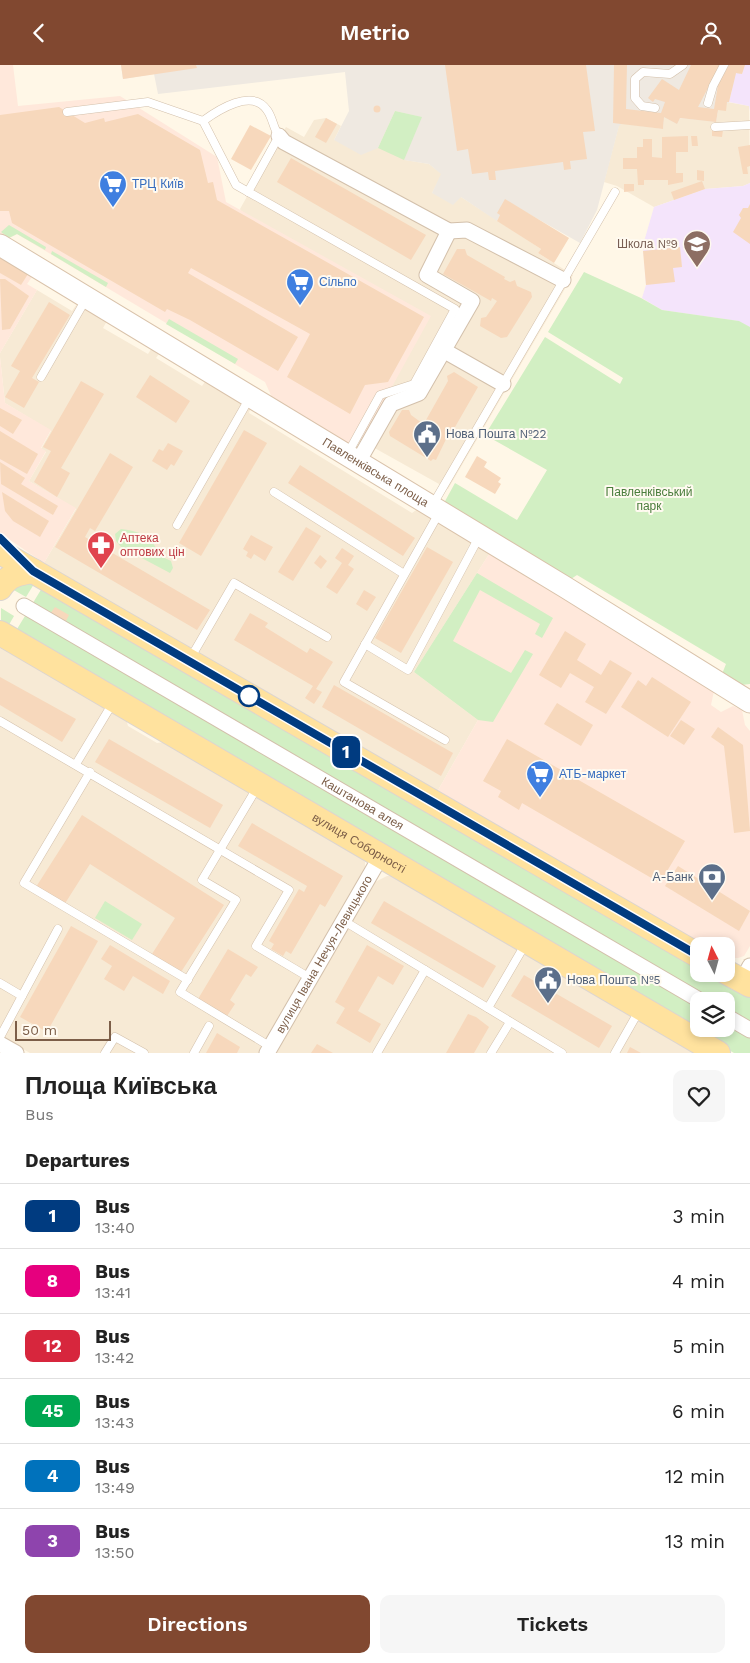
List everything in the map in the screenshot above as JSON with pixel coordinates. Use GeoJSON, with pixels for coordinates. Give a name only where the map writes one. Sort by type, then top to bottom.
{"type":"FeatureCollection","features":[{"type":"Feature","properties":{"kind":"main road"},"geometry":{"type":"LineString","coordinates":[[0,538],[33,571]]}},
{"type":"Feature","properties":{"kind":"main road"},"geometry":{"type":"LineString","coordinates":[[0,552],[690,951]]}},
{"type":"Feature","properties":{"kind":"main road"},"geometry":{"type":"LineString","coordinates":[[0,588],[7,579],[16,574],[33,571]]}},
{"type":"Feature","properties":{"kind":"main road","name":"вулиця Соборності"},"geometry":{"type":"LineString","coordinates":[[0,633],[718,1053]]}},
{"type":"Feature","properties":{"kind":"street"},"geometry":{"type":"LineString","coordinates":[[279,136],[284,142],[449,231],[467,230],[563,281]]}},
{"type":"Feature","properties":{"kind":"street"},"geometry":{"type":"LineString","coordinates":[[352,458],[391,404],[419,393],[472,301],[427,275],[449,231]]}},
{"type":"Feature","properties":{"kind":"street","name":"Павленківська площа"},"geometry":{"type":"LineString","coordinates":[[0,245],[750,702]]}},
{"type":"Feature","properties":{"kind":"street"},"geometry":{"type":"LineString","coordinates":[[443,350],[503,384]]}},
{"type":"Feature","properties":{"kind":"street","name":"Каштанова алея"},"geometry":{"type":"LineString","coordinates":[[24,606],[690,995]]}},
{"type":"Feature","properties":{"kind":"street","name":"вулиця Івана Нечуя-Левицького"},"geometry":{"type":"LineString","coordinates":[[269,1050],[381,856]]}},
{"type":"Feature","properties":{"kind":"street"},"geometry":{"type":"LineString","coordinates":[[735,1021],[750,1030]]}},
{"type":"Feature","properties":{"kind":"street"},"geometry":{"type":"LineString","coordinates":[[0,1044],[16,1053]]}},
{"type":"Feature","properties":{"kind":"lane"},"geometry":{"type":"LineString","coordinates":[[655,108],[642,106],[635,98],[635,79],[643,72],[670,74],[683,65]]}},
{"type":"Feature","properties":{"kind":"lane"},"geometry":{"type":"LineString","coordinates":[[708,103],[713,86],[724,65]]}},
{"type":"Feature","properties":{"kind":"lane"},"geometry":{"type":"LineString","coordinates":[[67,112],[148,102],[203,121],[236,185],[455,309],[414,384],[380,395],[352,458]]}},
{"type":"Feature","properties":{"kind":"lane"},"geometry":{"type":"LineString","coordinates":[[203,121],[226,106],[242,102],[256,103],[269,112],[279,136],[248,192]]}},
{"type":"Feature","properties":{"kind":"lane"},"geometry":{"type":"LineString","coordinates":[[715,127],[750,125]]}},
{"type":"Feature","properties":{"kind":"lane"},"geometry":{"type":"LineString","coordinates":[[445,740],[344,682],[404,574],[436,509],[503,384],[615,193]]}},
{"type":"Feature","properties":{"kind":"lane"},"geometry":{"type":"LineString","coordinates":[[40,377],[87,297]]}},
{"type":"Feature","properties":{"kind":"lane"},"geometry":{"type":"LineString","coordinates":[[177,525],[250,397]]}},
{"type":"Feature","properties":{"kind":"lane"},"geometry":{"type":"LineString","coordinates":[[274,492],[404,574]]}},
{"type":"Feature","properties":{"kind":"lane"},"geometry":{"type":"LineString","coordinates":[[365,644],[408,670],[480,536]]}},
{"type":"Feature","properties":{"kind":"lane"},"geometry":{"type":"LineString","coordinates":[[189,661],[234,583],[327,637]]}},
{"type":"Feature","properties":{"kind":"lane"},"geometry":{"type":"LineString","coordinates":[[76,763],[115,700]]}},
{"type":"Feature","properties":{"kind":"lane"},"geometry":{"type":"LineString","coordinates":[[0,721],[76,763],[289,890],[256,946],[310,979]]}},
{"type":"Feature","properties":{"kind":"lane"},"geometry":{"type":"LineString","coordinates":[[90,772],[24,883],[188,980]]}},
{"type":"Feature","properties":{"kind":"lane"},"geometry":{"type":"LineString","coordinates":[[259,785],[202,880],[236,900],[180,992],[269,1050]]}},
{"type":"Feature","properties":{"kind":"lane"},"geometry":{"type":"LineString","coordinates":[[344,921],[562,1053]]}},
{"type":"Feature","properties":{"kind":"lane"},"geometry":{"type":"LineString","coordinates":[[0,1037],[58,929]]}},
{"type":"Feature","properties":{"kind":"lane"},"geometry":{"type":"LineString","coordinates":[[488,1008],[527,941]]}},
{"type":"Feature","properties":{"kind":"lane"},"geometry":{"type":"LineString","coordinates":[[377,1053],[425,970]]}},
{"type":"Feature","properties":{"kind":"lane"},"geometry":{"type":"LineString","coordinates":[[0,983],[22,995]]}},
{"type":"Feature","properties":{"kind":"lane"},"geometry":{"type":"LineString","coordinates":[[615,1053],[641,1008]]}},
{"type":"Feature","properties":{"kind":"lane"},"geometry":{"type":"LineString","coordinates":[[492,1053],[510,1022]]}},
{"type":"Feature","properties":{"kind":"lane"},"geometry":{"type":"LineString","coordinates":[[194,1053],[209,1026]]}},
{"type":"Feature","properties":{"kind":"lane"},"geometry":{"type":"LineString","coordinates":[[105,1053],[115,1037],[144,1053]]}},
{"type":"Feature","properties":{"kind":"shaded area"},"geometry":{"type":"Polygon","coordinates":[[[0,65],[13,65],[18,106],[120,96],[217,157],[226,202],[431,316],[362,441],[350,447],[274,402],[265,382],[17,234],[9,238],[0,233],[0,65]]]}},
{"type":"Feature","properties":{"kind":"shaded area"},"geometry":{"type":"Polygon","coordinates":[[[121,65],[745,65],[730,94],[729,102],[718,110],[716,122],[680,118],[677,124],[664,117],[663,129],[622,123],[619,126],[597,210],[580,243],[508,202],[497,221],[461,197],[453,205],[432,193],[441,174],[429,164],[404,160],[421,117],[395,111],[378,148],[361,155],[334,140],[349,111],[345,72],[158,94],[154,74],[123,79],[121,65]]]}},
{"type":"Feature","properties":{"kind":"shaded area"},"geometry":{"type":"Polygon","coordinates":[[[744,65],[750,65],[750,111],[749,106],[729,102],[736,73],[742,74],[744,65]]]}},
{"type":"Feature","properties":{"kind":"shaded area"},"geometry":{"type":"Polygon","coordinates":[[[727,102],[749,106],[750,183],[743,186],[705,189],[654,207],[617,186],[604,182],[621,123],[663,129],[664,117],[716,121],[718,110],[727,102]]]}},
{"type":"Feature","properties":{"kind":"shaded area"},"geometry":{"type":"Polygon","coordinates":[[[395,111],[422,117],[405,160],[429,164],[442,174],[432,193],[461,197],[541,249],[538,253],[573,275],[448,489],[362,441],[240,209],[286,127],[304,137],[314,120],[326,118],[341,126],[334,140],[378,148],[395,111]]]}},
{"type":"Feature","properties":{"kind":"shaded area","name":"Школа №9"},"geometry":{"type":"Polygon","coordinates":[[[750,183],[750,327],[738,321],[662,310],[642,298],[646,285],[643,245],[654,207],[705,189],[743,186],[750,183]]]}},
{"type":"Feature","properties":{"kind":"shaded area"},"geometry":{"type":"Polygon","coordinates":[[[0,253],[34,274],[27,284],[37,290],[0,353],[0,253]]]}},
{"type":"Feature","properties":{"kind":"shaded area"},"geometry":{"type":"Polygon","coordinates":[[[37,290],[72,311],[79,301],[108,319],[103,328],[148,354],[153,346],[161,351],[156,358],[202,386],[207,379],[251,405],[249,413],[412,513],[419,508],[491,551],[414,672],[478,720],[437,792],[44,563],[76,509],[29,481],[46,452],[41,449],[51,431],[5,403],[0,357],[0,353],[37,290]]]}},
{"type":"Feature","properties":{"kind":"shaded area"},"geometry":{"type":"Polygon","coordinates":[[[0,357],[5,403],[51,430],[41,448],[46,451],[29,481],[76,508],[44,563],[0,533],[0,357]]]}},
{"type":"Feature","properties":{"kind":"shaded area"},"geometry":{"type":"Polygon","coordinates":[[[491,551],[714,691],[711,705],[721,712],[733,706],[742,710],[745,725],[750,731],[750,946],[744,956],[735,958],[735,937],[690,937],[690,939],[437,792],[478,720],[414,672],[491,551]]]}},
{"type":"Feature","properties":{"kind":"shaded area"},"geometry":{"type":"Polygon","coordinates":[[[0,646],[126,719],[128,726],[157,743],[165,742],[359,855],[365,862],[362,876],[259,1053],[30,1053],[0,1036],[0,646]]]}},
{"type":"Feature","properties":{"kind":"shaded area"},"geometry":{"type":"Polygon","coordinates":[[[387,876],[392,876],[699,1053],[276,1053],[375,882],[387,876]]]}},
{"type":"Feature","properties":{"kind":"green space"},"geometry":{"type":"Polygon","coordinates":[[[395,111],[422,117],[404,160],[378,148],[395,111]]]}},
{"type":"Feature","properties":{"kind":"green space"},"geometry":{"type":"Polygon","coordinates":[[[9,225],[46,247],[45,250],[17,234],[9,238],[1,232],[9,225]]]}},
{"type":"Feature","properties":{"kind":"green space"},"geometry":{"type":"Polygon","coordinates":[[[52,251],[108,283],[106,287],[51,254],[52,251]]]}},
{"type":"Feature","properties":{"kind":"green space","name":"Павленківський парк"},"geometry":{"type":"Polygon","coordinates":[[[584,272],[641,298],[662,310],[739,321],[750,327],[750,684],[741,685],[722,674],[726,664],[577,575],[571,579],[444,503],[455,483],[517,520],[547,470],[485,435],[545,337],[620,384],[623,378],[548,332],[584,272]]]}},
{"type":"Feature","properties":{"kind":"green space"},"geometry":{"type":"Polygon","coordinates":[[[169,319],[238,359],[235,364],[166,324],[169,319]]]}},
{"type":"Feature","properties":{"kind":"green space"},"geometry":{"type":"Polygon","coordinates":[[[121,529],[139,533],[148,538],[160,554],[171,561],[173,568],[170,573],[121,547],[116,541],[115,534],[121,529]]]}},
{"type":"Feature","properties":{"kind":"green space"},"geometry":{"type":"Polygon","coordinates":[[[477,573],[553,618],[542,638],[535,634],[540,624],[480,590],[453,641],[511,673],[525,650],[533,654],[493,722],[478,720],[414,672],[477,573]]]}},
{"type":"Feature","properties":{"kind":"green space"},"geometry":{"type":"Polygon","coordinates":[[[22,584],[34,584],[26,597],[12,589],[22,584]]]}},
{"type":"Feature","properties":{"kind":"green space"},"geometry":{"type":"Polygon","coordinates":[[[42,588],[690,961],[690,983],[728,983],[750,996],[750,1053],[734,1053],[707,1037],[735,1037],[735,992],[690,992],[690,1027],[14,634],[42,588]]]}},
{"type":"Feature","properties":{"kind":"green space"},"geometry":{"type":"Polygon","coordinates":[[[1,608],[14,616],[6,630],[1,620],[1,608]]]}},
{"type":"Feature","properties":{"kind":"green space"},"geometry":{"type":"Polygon","coordinates":[[[105,901],[142,924],[132,940],[95,918],[105,901]]]}},
{"type":"Feature","properties":{"kind":"building"},"geometry":{"type":"Polygon","coordinates":[[[121,65],[196,65],[197,68],[123,79],[121,65]]]}},
{"type":"Feature","properties":{"kind":"building"},"geometry":{"type":"Polygon","coordinates":[[[445,65],[586,65],[595,131],[583,132],[587,159],[570,161],[571,169],[564,170],[563,162],[495,171],[496,180],[489,180],[488,172],[472,174],[468,149],[457,151],[445,65]]]}},
{"type":"Feature","properties":{"kind":"building"},"geometry":{"type":"Polygon","coordinates":[[[614,65],[627,65],[626,109],[661,113],[665,102],[655,99],[653,102],[648,98],[662,79],[679,90],[691,65],[720,65],[698,107],[714,109],[718,85],[729,65],[745,65],[742,74],[736,73],[726,111],[718,110],[716,122],[680,118],[677,124],[664,117],[663,129],[613,123],[614,65]]]}},
{"type":"Feature","properties":{"kind":"building"},"geometry":{"type":"Polygon","coordinates":[[[377,105],[381,109],[377,113],[373,109],[377,105]]]}},
{"type":"Feature","properties":{"kind":"building"},"geometry":{"type":"Polygon","coordinates":[[[59,107],[85,123],[104,118],[105,122],[138,114],[200,150],[208,183],[213,182],[217,200],[424,317],[388,382],[365,385],[350,414],[287,377],[310,334],[191,268],[188,273],[298,337],[278,371],[190,320],[167,309],[165,312],[12,223],[9,211],[0,211],[0,115],[59,107]]]}},
{"type":"Feature","properties":{"kind":"building"},"geometry":{"type":"Polygon","coordinates":[[[326,118],[337,124],[326,143],[315,137],[326,118]]]}},
{"type":"Feature","properties":{"kind":"building"},"geometry":{"type":"Polygon","coordinates":[[[250,125],[271,136],[251,170],[231,159],[250,125]]]}},
{"type":"Feature","properties":{"kind":"building"},"geometry":{"type":"Polygon","coordinates":[[[712,130],[723,130],[722,137],[712,136],[712,130]]]}},
{"type":"Feature","properties":{"kind":"building"},"geometry":{"type":"Polygon","coordinates":[[[688,136],[688,152],[676,152],[676,173],[683,173],[683,182],[668,185],[668,180],[644,180],[644,185],[638,185],[637,169],[623,169],[623,158],[637,158],[637,147],[643,147],[643,139],[652,139],[652,157],[662,158],[662,137],[688,136]]]}},
{"type":"Feature","properties":{"kind":"building"},"geometry":{"type":"Polygon","coordinates":[[[691,136],[697,136],[698,146],[692,146],[691,136]]]}},
{"type":"Feature","properties":{"kind":"building"},"geometry":{"type":"Polygon","coordinates":[[[750,145],[750,166],[747,167],[748,174],[743,174],[738,147],[750,145]]]}},
{"type":"Feature","properties":{"kind":"building"},"geometry":{"type":"Polygon","coordinates":[[[291,158],[426,235],[411,260],[277,182],[291,158]]]}},
{"type":"Feature","properties":{"kind":"building"},"geometry":{"type":"Polygon","coordinates":[[[697,170],[704,171],[704,181],[697,180],[697,170]]]}},
{"type":"Feature","properties":{"kind":"building"},"geometry":{"type":"Polygon","coordinates":[[[702,181],[705,189],[674,200],[671,192],[702,181]]]}},
{"type":"Feature","properties":{"kind":"building"},"geometry":{"type":"Polygon","coordinates":[[[624,184],[634,184],[634,191],[624,192],[624,184]]]}},
{"type":"Feature","properties":{"kind":"building"},"geometry":{"type":"Polygon","coordinates":[[[505,199],[569,238],[554,263],[538,253],[541,249],[497,221],[500,215],[497,213],[505,199]]]}},
{"type":"Feature","properties":{"kind":"building"},"geometry":{"type":"Polygon","coordinates":[[[750,204],[750,244],[733,232],[741,218],[739,215],[743,208],[748,208],[750,204]]]}},
{"type":"Feature","properties":{"kind":"building"},"geometry":{"type":"Polygon","coordinates":[[[680,247],[682,267],[673,268],[675,282],[646,285],[643,251],[680,247]]]}},
{"type":"Feature","properties":{"kind":"building"},"geometry":{"type":"Polygon","coordinates":[[[457,249],[465,249],[467,255],[505,277],[504,279],[510,282],[515,280],[517,286],[531,292],[532,297],[507,337],[501,338],[480,326],[481,318],[486,317],[497,301],[492,298],[491,301],[443,274],[457,249]]]}},
{"type":"Feature","properties":{"kind":"building"},"geometry":{"type":"Polygon","coordinates":[[[0,258],[28,274],[21,285],[0,273],[0,258]]]}},
{"type":"Feature","properties":{"kind":"building"},"geometry":{"type":"Polygon","coordinates":[[[0,279],[5,279],[29,296],[10,329],[2,330],[0,279]]]}},
{"type":"Feature","properties":{"kind":"building"},"geometry":{"type":"Polygon","coordinates":[[[49,302],[70,315],[32,378],[39,382],[24,408],[5,397],[20,371],[11,366],[49,302]]]}},
{"type":"Feature","properties":{"kind":"building"},"geometry":{"type":"Polygon","coordinates":[[[454,372],[478,387],[451,434],[449,433],[436,460],[433,459],[431,461],[390,436],[389,432],[402,410],[409,410],[411,415],[426,426],[429,421],[426,420],[448,381],[447,376],[454,372]]]}},
{"type":"Feature","properties":{"kind":"building"},"geometry":{"type":"Polygon","coordinates":[[[150,375],[190,401],[176,423],[136,397],[150,375]]]}},
{"type":"Feature","properties":{"kind":"building"},"geometry":{"type":"Polygon","coordinates":[[[81,381],[104,394],[61,468],[70,473],[57,497],[34,482],[51,451],[43,447],[81,381]]]}},
{"type":"Feature","properties":{"kind":"building"},"geometry":{"type":"Polygon","coordinates":[[[0,408],[22,420],[13,434],[0,426],[0,408]]]}},
{"type":"Feature","properties":{"kind":"building"},"geometry":{"type":"Polygon","coordinates":[[[244,430],[267,443],[201,556],[179,543],[244,430]]]}},
{"type":"Feature","properties":{"kind":"building"},"geometry":{"type":"Polygon","coordinates":[[[0,431],[38,454],[27,474],[0,459],[0,431]]]}},
{"type":"Feature","properties":{"kind":"building"},"geometry":{"type":"Polygon","coordinates":[[[168,443],[183,451],[174,466],[171,464],[167,470],[152,461],[159,449],[163,451],[168,443]]]}},
{"type":"Feature","properties":{"kind":"building"},"geometry":{"type":"Polygon","coordinates":[[[110,453],[133,467],[95,531],[90,528],[85,537],[210,610],[197,630],[55,547],[110,453]]]}},
{"type":"Feature","properties":{"kind":"building"},"geometry":{"type":"Polygon","coordinates":[[[477,456],[487,462],[484,467],[501,478],[498,482],[501,484],[495,494],[465,477],[477,456]]]}},
{"type":"Feature","properties":{"kind":"building"},"geometry":{"type":"Polygon","coordinates":[[[0,462],[25,478],[21,484],[58,506],[53,515],[1,484],[0,462]]]}},
{"type":"Feature","properties":{"kind":"building"},"geometry":{"type":"Polygon","coordinates":[[[300,465],[415,538],[403,556],[288,483],[300,465]]]}},
{"type":"Feature","properties":{"kind":"building"},"geometry":{"type":"Polygon","coordinates":[[[2,492],[49,521],[40,537],[13,521],[5,511],[2,492]]]}},
{"type":"Feature","properties":{"kind":"building"},"geometry":{"type":"Polygon","coordinates":[[[306,527],[321,536],[293,581],[278,572],[306,527]]]}},
{"type":"Feature","properties":{"kind":"building"},"geometry":{"type":"Polygon","coordinates":[[[251,535],[273,547],[265,561],[254,554],[251,559],[246,556],[248,552],[243,549],[251,535]]]}},
{"type":"Feature","properties":{"kind":"building"},"geometry":{"type":"Polygon","coordinates":[[[427,547],[453,562],[401,653],[375,638],[427,547]]]}},
{"type":"Feature","properties":{"kind":"building"},"geometry":{"type":"Polygon","coordinates":[[[342,548],[354,556],[348,565],[354,569],[337,594],[326,587],[342,563],[335,558],[342,548]]]}},
{"type":"Feature","properties":{"kind":"building"},"geometry":{"type":"Polygon","coordinates":[[[320,555],[327,561],[321,569],[314,563],[320,555]]]}},
{"type":"Feature","properties":{"kind":"building"},"geometry":{"type":"Polygon","coordinates":[[[364,590],[376,597],[367,611],[356,604],[364,590]]]}},
{"type":"Feature","properties":{"kind":"building"},"geometry":{"type":"Polygon","coordinates":[[[55,607],[69,615],[65,623],[50,614],[55,607]]]}},
{"type":"Feature","properties":{"kind":"building"},"geometry":{"type":"Polygon","coordinates":[[[250,613],[268,623],[265,627],[307,653],[310,648],[333,662],[316,689],[322,692],[314,704],[305,698],[313,686],[234,640],[250,613]]]}},
{"type":"Feature","properties":{"kind":"building"},"geometry":{"type":"Polygon","coordinates":[[[565,631],[586,644],[577,660],[601,675],[610,660],[632,673],[606,714],[585,702],[594,687],[570,673],[561,688],[539,675],[565,631]]]}},
{"type":"Feature","properties":{"kind":"building"},"geometry":{"type":"Polygon","coordinates":[[[0,677],[76,719],[62,742],[0,705],[0,677]]]}},
{"type":"Feature","properties":{"kind":"building"},"geometry":{"type":"Polygon","coordinates":[[[652,677],[691,702],[668,737],[621,707],[638,680],[646,686],[652,677]]]}},
{"type":"Feature","properties":{"kind":"building"},"geometry":{"type":"Polygon","coordinates":[[[334,685],[453,753],[441,776],[322,707],[334,685]]]}},
{"type":"Feature","properties":{"kind":"building"},"geometry":{"type":"Polygon","coordinates":[[[557,703],[593,725],[581,746],[544,724],[557,703]]]}},
{"type":"Feature","properties":{"kind":"building"},"geometry":{"type":"Polygon","coordinates":[[[681,720],[695,729],[684,745],[670,736],[681,720]]]}},
{"type":"Feature","properties":{"kind":"building"},"geometry":{"type":"Polygon","coordinates":[[[718,727],[743,745],[750,831],[734,833],[724,746],[711,737],[718,727]]]}},
{"type":"Feature","properties":{"kind":"building"},"geometry":{"type":"Polygon","coordinates":[[[109,739],[223,805],[210,828],[95,762],[109,739]]]}},
{"type":"Feature","properties":{"kind":"building"},"geometry":{"type":"Polygon","coordinates":[[[507,739],[685,841],[660,883],[522,803],[519,810],[498,797],[501,791],[483,781],[507,739]]]}},
{"type":"Feature","properties":{"kind":"building"},"geometry":{"type":"Polygon","coordinates":[[[82,815],[224,905],[181,972],[152,954],[175,918],[90,864],[64,905],[36,887],[82,815]]]}},
{"type":"Feature","properties":{"kind":"building"},"geometry":{"type":"Polygon","coordinates":[[[252,823],[343,876],[325,907],[320,904],[291,954],[286,951],[283,956],[271,949],[274,944],[269,941],[299,889],[304,892],[307,886],[238,846],[252,823]]]}},
{"type":"Feature","properties":{"kind":"building","name":"А-Банк"},"geometry":{"type":"Polygon","coordinates":[[[678,866],[750,911],[739,931],[665,886],[678,866]]]}},
{"type":"Feature","properties":{"kind":"building"},"geometry":{"type":"Polygon","coordinates":[[[384,901],[496,966],[483,988],[371,923],[384,901]]]}},
{"type":"Feature","properties":{"kind":"building"},"geometry":{"type":"Polygon","coordinates":[[[71,926],[98,941],[47,1032],[20,1017],[71,926]]]}},
{"type":"Feature","properties":{"kind":"building"},"geometry":{"type":"Polygon","coordinates":[[[110,945],[170,981],[163,994],[133,976],[124,991],[104,979],[112,966],[101,959],[110,945]]]}},
{"type":"Feature","properties":{"kind":"building"},"geometry":{"type":"Polygon","coordinates":[[[367,945],[404,966],[393,985],[378,976],[358,1011],[381,1024],[370,1043],[336,1023],[345,1008],[335,1002],[367,945]]]}},
{"type":"Feature","properties":{"kind":"building"},"geometry":{"type":"Polygon","coordinates":[[[228,949],[258,967],[251,977],[246,974],[230,1000],[235,1004],[227,1016],[198,999],[228,949]]]}},
{"type":"Feature","properties":{"kind":"building"},"geometry":{"type":"Polygon","coordinates":[[[524,975],[612,1026],[599,1048],[511,996],[524,975]]]}},
{"type":"Feature","properties":{"kind":"building"},"geometry":{"type":"Polygon","coordinates":[[[468,1014],[476,1017],[489,1027],[474,1053],[446,1053],[468,1014]]]}},
{"type":"Feature","properties":{"kind":"building"},"geometry":{"type":"Polygon","coordinates":[[[217,1033],[240,1047],[237,1053],[206,1053],[217,1033]]]}},
{"type":"Feature","properties":{"kind":"building"},"geometry":{"type":"Polygon","coordinates":[[[317,1044],[333,1053],[311,1053],[317,1044]]]}},
{"type":"Feature","properties":{"kind":"building"},"geometry":{"type":"Polygon","coordinates":[[[630,1047],[641,1053],[627,1053],[630,1047]]]}},
{"type":"Feature","properties":{"kind":"bus line","name":"1"},"geometry":{"type":"LineString","coordinates":[[0,538],[33,571],[690,951]]}},
{"type":"Feature","properties":{"kind":"place","name":"ТРЦ Київ"},"geometry":{"type":"Point","coordinates":[113,208]}},
{"type":"Feature","properties":{"kind":"place","name":"Школа №9"},"geometry":{"type":"Point","coordinates":[697,268]}},
{"type":"Feature","properties":{"kind":"place","name":"Сільпо"},"geometry":{"type":"Point","coordinates":[300,306]}},
{"type":"Feature","properties":{"kind":"place","name":"Нова Пошта №22"},"geometry":{"type":"Point","coordinates":[427,458]}},
{"type":"Feature","properties":{"kind":"place","name":"Аптека оптових цін"},"geometry":{"type":"Point","coordinates":[101,569]}},
{"type":"Feature","properties":{"kind":"place","name":"АТБ-маркет"},"geometry":{"type":"Point","coordinates":[540,798]}},
{"type":"Feature","properties":{"kind":"place","name":"А-Банк"},"geometry":{"type":"Point","coordinates":[712,901]}},
{"type":"Feature","properties":{"kind":"place","name":"Нова Пошта №5"},"geometry":{"type":"Point","coordinates":[548,1004]}}]}
